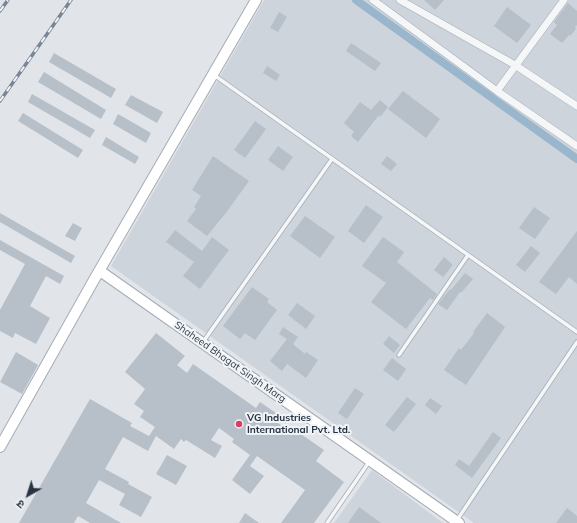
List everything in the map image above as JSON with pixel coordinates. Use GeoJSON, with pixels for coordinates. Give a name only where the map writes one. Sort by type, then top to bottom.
{"type":"FeatureCollection","features":[{"type":"Feature","properties":{"kind":"street"},"geometry":{"type":"LineString","coordinates":[[0,447],[256,0]]}},
{"type":"Feature","properties":{"kind":"street"},"geometry":{"type":"LineString","coordinates":[[373,0],[497,91],[577,146]]}},
{"type":"Feature","properties":{"kind":"street"},"geometry":{"type":"LineString","coordinates":[[400,0],[412,3],[515,65],[577,106]]}},
{"type":"Feature","properties":{"kind":"street"},"geometry":{"type":"LineString","coordinates":[[497,91],[563,0]]}},
{"type":"Feature","properties":{"kind":"street","name":"Shaheed Bhagat Singh Marg"},"geometry":{"type":"LineString","coordinates":[[100,271],[457,522]]}},
{"type":"Feature","properties":{"kind":"lane"},"geometry":{"type":"LineString","coordinates":[[214,74],[577,332]]}},
{"type":"Feature","properties":{"kind":"lane"},"geometry":{"type":"LineString","coordinates":[[203,343],[332,158]]}},
{"type":"Feature","properties":{"kind":"lane"},"geometry":{"type":"LineString","coordinates":[[399,355],[468,255]]}},
{"type":"Feature","properties":{"kind":"lane"},"geometry":{"type":"LineString","coordinates":[[457,522],[577,342]]}},
{"type":"Feature","properties":{"kind":"lane"},"geometry":{"type":"LineString","coordinates":[[326,523],[370,461]]}},
{"type":"Feature","properties":{"kind":"shaded area"},"geometry":{"type":"Polygon","coordinates":[[[264,0],[577,0],[577,523],[474,523],[111,266],[264,0]]]}},
{"type":"Feature","properties":{"kind":"shaded area"},"geometry":{"type":"Polygon","coordinates":[[[372,470],[443,523],[334,523],[372,470]]]}},
{"type":"Feature","properties":{"kind":"building"},"geometry":{"type":"Polygon","coordinates":[[[424,0],[444,0],[435,10],[424,0]]]}},
{"type":"Feature","properties":{"kind":"building"},"geometry":{"type":"Polygon","coordinates":[[[568,3],[577,11],[577,25],[575,27],[576,29],[562,43],[550,34],[557,25],[554,22],[568,3]]]}},
{"type":"Feature","properties":{"kind":"building"},"geometry":{"type":"Polygon","coordinates":[[[507,7],[531,25],[517,43],[494,26],[507,7]]]}},
{"type":"Feature","properties":{"kind":"building"},"geometry":{"type":"Polygon","coordinates":[[[279,12],[287,17],[278,32],[270,28],[279,12]]]}},
{"type":"Feature","properties":{"kind":"building"},"geometry":{"type":"Polygon","coordinates":[[[351,43],[381,63],[375,71],[346,51],[351,43]]]}},
{"type":"Feature","properties":{"kind":"building"},"geometry":{"type":"Polygon","coordinates":[[[54,53],[116,89],[111,98],[49,62],[54,53]]]}},
{"type":"Feature","properties":{"kind":"building"},"geometry":{"type":"Polygon","coordinates":[[[267,66],[280,75],[276,81],[263,73],[267,66]]]}},
{"type":"Feature","properties":{"kind":"building"},"geometry":{"type":"Polygon","coordinates":[[[44,72],[106,110],[101,119],[38,82],[44,72]]]}},
{"type":"Feature","properties":{"kind":"building"},"geometry":{"type":"Polygon","coordinates":[[[403,91],[440,119],[426,138],[388,109],[403,91]]]}},
{"type":"Feature","properties":{"kind":"building"},"geometry":{"type":"Polygon","coordinates":[[[32,94],[95,130],[90,138],[28,102],[32,94]]]}},
{"type":"Feature","properties":{"kind":"building"},"geometry":{"type":"Polygon","coordinates":[[[131,95],[163,112],[157,123],[125,105],[131,95]]]}},
{"type":"Feature","properties":{"kind":"building"},"geometry":{"type":"Polygon","coordinates":[[[380,100],[388,107],[380,117],[379,115],[358,142],[351,136],[354,132],[344,123],[360,102],[371,110],[380,100]]]}},
{"type":"Feature","properties":{"kind":"building"},"geometry":{"type":"Polygon","coordinates":[[[23,113],[83,150],[78,158],[18,121],[23,113]]]}},
{"type":"Feature","properties":{"kind":"building"},"geometry":{"type":"Polygon","coordinates":[[[118,114],[151,133],[146,143],[113,124],[118,114]]]}},
{"type":"Feature","properties":{"kind":"building"},"geometry":{"type":"Polygon","coordinates":[[[255,121],[266,129],[245,158],[234,150],[255,121]]]}},
{"type":"Feature","properties":{"kind":"building"},"geometry":{"type":"Polygon","coordinates":[[[106,137],[139,157],[135,164],[102,145],[106,137]]]}},
{"type":"Feature","properties":{"kind":"building"},"geometry":{"type":"Polygon","coordinates":[[[278,146],[293,157],[283,171],[268,160],[278,146]]]}},
{"type":"Feature","properties":{"kind":"building"},"geometry":{"type":"Polygon","coordinates":[[[213,156],[249,181],[207,236],[187,221],[196,209],[194,207],[201,196],[192,190],[213,156]]]}},
{"type":"Feature","properties":{"kind":"building"},"geometry":{"type":"Polygon","coordinates":[[[387,156],[397,164],[391,171],[381,164],[387,156]]]}},
{"type":"Feature","properties":{"kind":"building"},"geometry":{"type":"Polygon","coordinates":[[[366,205],[383,217],[364,243],[348,231],[366,205]]]}},
{"type":"Feature","properties":{"kind":"building"},"geometry":{"type":"Polygon","coordinates":[[[534,207],[550,218],[535,239],[519,228],[534,207]]]}},
{"type":"Feature","properties":{"kind":"building"},"geometry":{"type":"Polygon","coordinates":[[[0,213],[75,256],[71,263],[0,222],[0,213]]]}},
{"type":"Feature","properties":{"kind":"building"},"geometry":{"type":"Polygon","coordinates":[[[305,216],[335,237],[320,258],[290,236],[305,216]]]}},
{"type":"Feature","properties":{"kind":"building"},"geometry":{"type":"Polygon","coordinates":[[[73,223],[82,228],[75,241],[65,236],[73,223]]]}},
{"type":"Feature","properties":{"kind":"building"},"geometry":{"type":"Polygon","coordinates":[[[175,230],[202,251],[212,237],[229,250],[200,289],[183,276],[194,262],[166,242],[175,230]]]}},
{"type":"Feature","properties":{"kind":"building"},"geometry":{"type":"Polygon","coordinates":[[[577,231],[577,284],[569,277],[556,294],[539,282],[577,231]]]}},
{"type":"Feature","properties":{"kind":"building"},"geometry":{"type":"Polygon","coordinates":[[[383,237],[404,252],[397,262],[437,294],[433,300],[430,298],[406,329],[371,302],[386,283],[362,266],[383,237]]]}},
{"type":"Feature","properties":{"kind":"building"},"geometry":{"type":"Polygon","coordinates":[[[0,240],[64,276],[60,284],[46,276],[30,306],[50,318],[36,344],[15,333],[13,338],[0,331],[0,310],[25,264],[0,250],[0,240]]]}},
{"type":"Feature","properties":{"kind":"building"},"geometry":{"type":"Polygon","coordinates":[[[531,246],[540,253],[525,272],[516,265],[531,246]]]}},
{"type":"Feature","properties":{"kind":"building"},"geometry":{"type":"Polygon","coordinates":[[[444,257],[453,265],[443,277],[434,270],[444,257]]]}},
{"type":"Feature","properties":{"kind":"building"},"geometry":{"type":"Polygon","coordinates":[[[465,273],[473,279],[461,293],[460,292],[447,310],[438,304],[465,273]]]}},
{"type":"Feature","properties":{"kind":"building"},"geometry":{"type":"Polygon","coordinates":[[[252,287],[269,299],[267,302],[277,310],[255,340],[245,333],[240,339],[223,326],[252,287]]]}},
{"type":"Feature","properties":{"kind":"building"},"geometry":{"type":"Polygon","coordinates":[[[297,303],[315,316],[306,329],[288,315],[297,303]]]}},
{"type":"Feature","properties":{"kind":"building"},"geometry":{"type":"Polygon","coordinates":[[[487,313],[505,327],[466,385],[444,370],[459,348],[461,350],[474,333],[473,332],[487,313]]]}},
{"type":"Feature","properties":{"kind":"building"},"geometry":{"type":"Polygon","coordinates":[[[283,327],[298,337],[293,344],[305,354],[306,352],[318,360],[306,378],[287,364],[282,371],[270,361],[287,339],[279,334],[283,327]]]}},
{"type":"Feature","properties":{"kind":"building"},"geometry":{"type":"Polygon","coordinates":[[[156,333],[185,356],[177,365],[187,373],[193,364],[256,408],[260,402],[276,413],[272,419],[291,432],[295,426],[300,429],[298,432],[324,450],[316,461],[344,482],[314,523],[281,523],[305,490],[257,456],[250,466],[264,476],[250,494],[232,480],[250,455],[232,442],[234,439],[219,428],[211,440],[222,446],[215,458],[186,440],[184,442],[181,439],[174,449],[156,436],[148,451],[123,437],[105,469],[152,497],[141,517],[119,505],[125,494],[99,480],[86,503],[121,523],[90,523],[78,516],[74,523],[19,523],[90,399],[132,423],[130,426],[149,436],[155,427],[140,417],[144,411],[134,404],[145,389],[125,372],[156,333]]]}},
{"type":"Feature","properties":{"kind":"building"},"geometry":{"type":"Polygon","coordinates":[[[389,336],[400,345],[394,353],[383,344],[389,336]]]}},
{"type":"Feature","properties":{"kind":"building"},"geometry":{"type":"Polygon","coordinates":[[[16,352],[38,365],[22,394],[0,382],[16,352]]]}},
{"type":"Feature","properties":{"kind":"building"},"geometry":{"type":"Polygon","coordinates":[[[392,358],[406,369],[398,381],[383,370],[392,358]]]}},
{"type":"Feature","properties":{"kind":"building"},"geometry":{"type":"Polygon","coordinates":[[[355,388],[364,394],[347,419],[338,413],[355,388]]]}},
{"type":"Feature","properties":{"kind":"building"},"geometry":{"type":"Polygon","coordinates":[[[407,397],[416,404],[394,432],[385,425],[407,397]]]}},
{"type":"Feature","properties":{"kind":"building"},"geometry":{"type":"Polygon","coordinates":[[[430,398],[442,406],[436,414],[425,405],[430,398]]]}},
{"type":"Feature","properties":{"kind":"building"},"geometry":{"type":"Polygon","coordinates":[[[493,432],[501,438],[472,478],[455,465],[459,459],[469,466],[493,432]]]}},
{"type":"Feature","properties":{"kind":"building"},"geometry":{"type":"Polygon","coordinates":[[[167,455],[187,466],[176,485],[156,474],[167,455]]]}},
{"type":"Feature","properties":{"kind":"building"},"geometry":{"type":"Polygon","coordinates":[[[359,507],[381,523],[348,523],[359,507]]]}},
{"type":"Feature","properties":{"kind":"building"},"geometry":{"type":"Polygon","coordinates":[[[567,508],[577,516],[577,523],[556,523],[567,508]]]}},
{"type":"Feature","properties":{"kind":"building"},"geometry":{"type":"Polygon","coordinates":[[[245,513],[259,523],[239,523],[245,513]]]}},
{"type":"Feature","properties":{"kind":"waterway"},"geometry":{"type":"LineString","coordinates":[[356,0],[577,159]]}},
{"type":"Feature","properties":{"kind":"railway"},"geometry":{"type":"LineString","coordinates":[[0,11],[8,0]]}},
{"type":"Feature","properties":{"kind":"railway"},"geometry":{"type":"LineString","coordinates":[[0,101],[71,0]]}},
{"type":"Feature","properties":{"kind":"place","name":"VG Industries International Pvt. Ltd."},"geometry":{"type":"Point","coordinates":[239,424]}}]}
